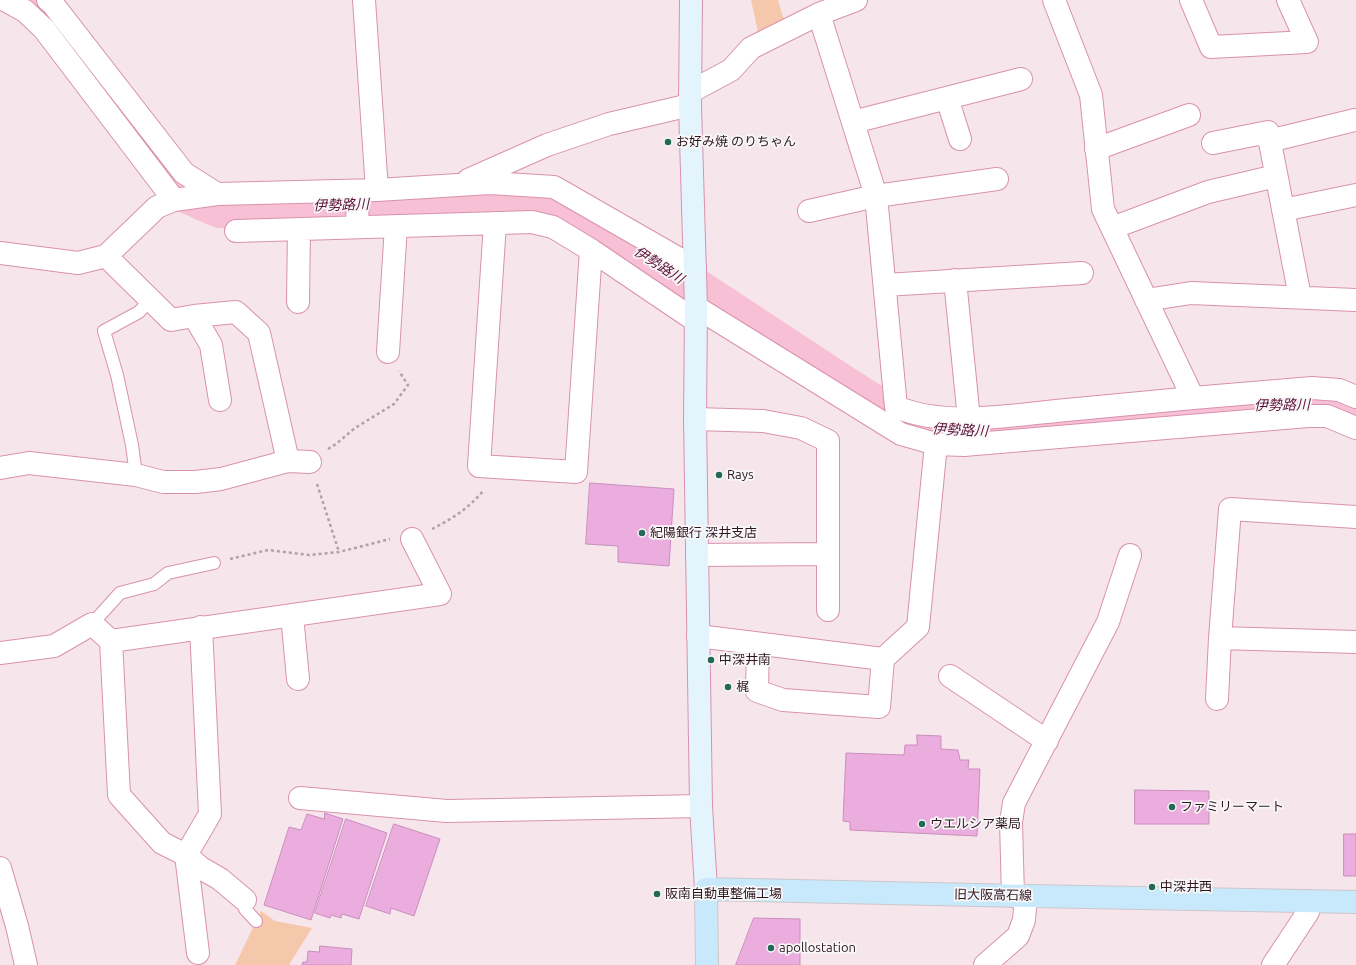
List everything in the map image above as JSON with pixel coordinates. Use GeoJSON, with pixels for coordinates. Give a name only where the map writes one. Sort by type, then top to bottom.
{"type":"FeatureCollection","features":[{"type":"Feature","properties":{"kind":"main road","name":"旧大阪高石線"},"geometry":{"type":"LineString","coordinates":[[706,889],[1356,902]]}},
{"type":"Feature","properties":{"kind":"main road"},"geometry":{"type":"LineString","coordinates":[[706,889],[707,965]]}},
{"type":"Feature","properties":{"kind":"street"},"geometry":{"type":"LineString","coordinates":[[5,0],[25,11],[44,29],[175,200]]}},
{"type":"Feature","properties":{"kind":"street"},"geometry":{"type":"LineString","coordinates":[[48,0],[52,3],[184,173],[216,194]]}},
{"type":"Feature","properties":{"kind":"street"},"geometry":{"type":"LineString","coordinates":[[358,228],[368,190],[364,0]]}},
{"type":"Feature","properties":{"kind":"street"},"geometry":{"type":"LineString","coordinates":[[691,0],[690,98],[696,310],[695,419],[698,636],[701,806],[706,889]]}},
{"type":"Feature","properties":{"kind":"street"},"geometry":{"type":"LineString","coordinates":[[458,185],[547,145],[690,98],[731,70],[751,48],[819,14],[856,0]]}},
{"type":"Feature","properties":{"kind":"street"},"geometry":{"type":"LineString","coordinates":[[1054,0],[1091,95],[1103,209],[1193,398]]}},
{"type":"Feature","properties":{"kind":"street"},"geometry":{"type":"LineString","coordinates":[[1191,0],[1211,47],[1307,42],[1288,0]]}},
{"type":"Feature","properties":{"kind":"street"},"geometry":{"type":"LineString","coordinates":[[819,14],[876,196],[896,407],[929,416],[969,419],[1312,388],[1339,390],[1356,396]]}},
{"type":"Feature","properties":{"kind":"street"},"geometry":{"type":"LineString","coordinates":[[853,122],[1021,79]]}},
{"type":"Feature","properties":{"kind":"street"},"geometry":{"type":"LineString","coordinates":[[947,98],[960,139]]}},
{"type":"Feature","properties":{"kind":"street"},"geometry":{"type":"LineString","coordinates":[[1096,150],[1189,115]]}},
{"type":"Feature","properties":{"kind":"street"},"geometry":{"type":"LineString","coordinates":[[1270,141],[1355,120]]}},
{"type":"Feature","properties":{"kind":"street"},"geometry":{"type":"LineString","coordinates":[[1213,144],[1268,132],[1300,297]]}},
{"type":"Feature","properties":{"kind":"street"},"geometry":{"type":"LineString","coordinates":[[1112,228],[1208,192],[1276,176]]}},
{"type":"Feature","properties":{"kind":"street"},"geometry":{"type":"LineString","coordinates":[[809,211],[876,196],[997,179]]}},
{"type":"Feature","properties":{"kind":"street"},"geometry":{"type":"LineString","coordinates":[[0,253],[78,263],[106,256],[157,207],[175,200],[216,194],[368,190],[490,183],[554,188],[695,272]]}},
{"type":"Feature","properties":{"kind":"street"},"geometry":{"type":"LineString","coordinates":[[1283,210],[1356,195]]}},
{"type":"Feature","properties":{"kind":"street"},"geometry":{"type":"LineString","coordinates":[[236,231],[532,222],[553,227],[696,310],[901,434],[936,444],[964,445],[1308,416],[1328,416],[1356,428]]}},
{"type":"Feature","properties":{"kind":"street"},"geometry":{"type":"LineString","coordinates":[[495,223],[479,466],[576,472],[591,250]]}},
{"type":"Feature","properties":{"kind":"street"},"geometry":{"type":"LineString","coordinates":[[388,352],[396,226]]}},
{"type":"Feature","properties":{"kind":"street"},"geometry":{"type":"LineString","coordinates":[[298,302],[299,229]]}},
{"type":"Feature","properties":{"kind":"street"},"geometry":{"type":"LineString","coordinates":[[106,256],[171,320],[236,312],[259,333],[288,460]]}},
{"type":"Feature","properties":{"kind":"street"},"geometry":{"type":"LineString","coordinates":[[885,285],[1082,272]]}},
{"type":"Feature","properties":{"kind":"street"},"geometry":{"type":"LineString","coordinates":[[955,280],[969,419]]}},
{"type":"Feature","properties":{"kind":"street"},"geometry":{"type":"LineString","coordinates":[[1146,300],[1191,293],[1356,300]]}},
{"type":"Feature","properties":{"kind":"street"},"geometry":{"type":"LineString","coordinates":[[194,316],[211,345],[220,400]]}},
{"type":"Feature","properties":{"kind":"street"},"geometry":{"type":"LineString","coordinates":[[695,419],[763,421],[801,428],[828,441],[828,610]]}},
{"type":"Feature","properties":{"kind":"street"},"geometry":{"type":"LineString","coordinates":[[758,644],[757,691],[783,700],[879,707],[883,659],[918,627],[936,444]]}},
{"type":"Feature","properties":{"kind":"street"},"geometry":{"type":"LineString","coordinates":[[0,468],[29,463],[136,475],[163,482],[196,482],[222,479],[288,460],[310,462]]}},
{"type":"Feature","properties":{"kind":"street"},"geometry":{"type":"LineString","coordinates":[[1217,699],[1230,509],[1356,517]]}},
{"type":"Feature","properties":{"kind":"street"},"geometry":{"type":"LineString","coordinates":[[111,641],[440,594],[412,539]]}},
{"type":"Feature","properties":{"kind":"street"},"geometry":{"type":"LineString","coordinates":[[697,555],[828,554]]}},
{"type":"Feature","properties":{"kind":"street"},"geometry":{"type":"LineString","coordinates":[[985,965],[1018,936],[1024,920],[1011,822],[1014,803],[1108,622],[1130,555]]}},
{"type":"Feature","properties":{"kind":"street"},"geometry":{"type":"LineString","coordinates":[[292,615],[298,679]]}},
{"type":"Feature","properties":{"kind":"street"},"geometry":{"type":"LineString","coordinates":[[0,653],[54,646],[92,624],[111,641],[119,795],[162,843],[186,856],[201,868],[220,879],[245,900]]}},
{"type":"Feature","properties":{"kind":"street"},"geometry":{"type":"LineString","coordinates":[[198,953],[186,856],[210,814],[201,628]]}},
{"type":"Feature","properties":{"kind":"street"},"geometry":{"type":"LineString","coordinates":[[698,636],[883,659]]}},
{"type":"Feature","properties":{"kind":"street"},"geometry":{"type":"LineString","coordinates":[[1220,638],[1356,642]]}},
{"type":"Feature","properties":{"kind":"street"},"geometry":{"type":"LineString","coordinates":[[950,676],[1047,741]]}},
{"type":"Feature","properties":{"kind":"street"},"geometry":{"type":"LineString","coordinates":[[300,798],[447,811],[701,806]]}},
{"type":"Feature","properties":{"kind":"street"},"geometry":{"type":"LineString","coordinates":[[0,868],[4,893],[17,926],[26,965]]}},
{"type":"Feature","properties":{"kind":"street"},"geometry":{"type":"LineString","coordinates":[[1273,965],[1308,912],[1308,901]]}},
{"type":"Feature","properties":{"kind":"lane"},"geometry":{"type":"LineString","coordinates":[[136,475],[132,445],[117,375],[104,331],[138,312],[150,300]]}},
{"type":"Feature","properties":{"kind":"lane"},"geometry":{"type":"LineString","coordinates":[[92,624],[120,592],[154,584],[168,573],[214,563]]}},
{"type":"Feature","properties":{"kind":"lane"},"geometry":{"type":"LineString","coordinates":[[245,900],[245,909],[256,921]]}},
{"type":"Feature","properties":{"kind":"path"},"geometry":{"type":"LineString","coordinates":[[339,552],[310,462],[319,454],[336,444],[355,428],[394,404],[408,385],[388,352]]}},
{"type":"Feature","properties":{"kind":"path"},"geometry":{"type":"LineString","coordinates":[[454,518],[469,506],[483,491],[479,485]]}},
{"type":"Feature","properties":{"kind":"path"},"geometry":{"type":"LineString","coordinates":[[214,563],[268,550],[309,555],[339,552],[388,539],[412,539]]}},
{"type":"Feature","properties":{"kind":"shaded area"},"geometry":{"type":"Polygon","coordinates":[[[751,0],[778,0],[784,20],[758,32],[751,0]]]}},
{"type":"Feature","properties":{"kind":"shaded area"},"geometry":{"type":"Polygon","coordinates":[[[261,911],[275,921],[312,928],[289,965],[235,965],[261,911]]]}},
{"type":"Feature","properties":{"kind":"building"},"geometry":{"type":"Polygon","coordinates":[[[590,483],[674,489],[669,566],[618,562],[618,546],[586,544],[590,483]]]}},
{"type":"Feature","properties":{"kind":"building"},"geometry":{"type":"Polygon","coordinates":[[[917,735],[941,736],[941,749],[958,750],[960,760],[969,760],[968,769],[980,769],[977,836],[850,830],[850,822],[843,821],[846,753],[904,755],[905,745],[917,745],[917,735]]]}},
{"type":"Feature","properties":{"kind":"building","name":"ファミリーマート"},"geometry":{"type":"Polygon","coordinates":[[[1135,790],[1209,791],[1209,824],[1135,824],[1135,790]]]}},
{"type":"Feature","properties":{"kind":"building"},"geometry":{"type":"Polygon","coordinates":[[[325,813],[343,819],[311,920],[264,905],[289,827],[301,830],[307,814],[324,819],[325,813]]]}},
{"type":"Feature","properties":{"kind":"building"},"geometry":{"type":"Polygon","coordinates":[[[346,819],[387,833],[359,919],[342,914],[341,918],[331,915],[330,918],[315,913],[346,819]]]}},
{"type":"Feature","properties":{"kind":"building"},"geometry":{"type":"Polygon","coordinates":[[[394,824],[440,839],[414,916],[391,908],[390,914],[366,906],[394,824]]]}},
{"type":"Feature","properties":{"kind":"building"},"geometry":{"type":"Polygon","coordinates":[[[1344,834],[1356,834],[1356,876],[1344,876],[1344,834]]]}},
{"type":"Feature","properties":{"kind":"building"},"geometry":{"type":"Polygon","coordinates":[[[754,918],[800,919],[800,965],[736,965],[754,918]]]}},
{"type":"Feature","properties":{"kind":"building"},"geometry":{"type":"Polygon","coordinates":[[[320,946],[352,949],[351,965],[302,965],[303,962],[307,962],[308,951],[319,952],[320,946]]]}},
{"type":"Feature","properties":{"kind":"waterway","name":"伊勢路川"},"geometry":{"type":"LineString","coordinates":[[24,0],[37,8],[64,36],[151,151],[186,192],[220,207],[257,208],[541,199],[577,211],[849,390],[892,416],[910,424],[944,432],[985,433],[1271,403],[1343,405],[1356,410]]}},
{"type":"Feature","properties":{"kind":"place","name":"お好み焼 のりちゃん"},"geometry":{"type":"Point","coordinates":[668,142]}},
{"type":"Feature","properties":{"kind":"place","name":"Rays"},"geometry":{"type":"Point","coordinates":[719,475]}},
{"type":"Feature","properties":{"kind":"place","name":"紀陽銀行 深井支店"},"geometry":{"type":"Point","coordinates":[642,533]}},
{"type":"Feature","properties":{"kind":"place","name":"中深井南"},"geometry":{"type":"Point","coordinates":[711,660]}},
{"type":"Feature","properties":{"kind":"place","name":"梶"},"geometry":{"type":"Point","coordinates":[728,687]}},
{"type":"Feature","properties":{"kind":"place","name":"ファミリーマート"},"geometry":{"type":"Point","coordinates":[1172,807]}},
{"type":"Feature","properties":{"kind":"place","name":"ウエルシア薬局"},"geometry":{"type":"Point","coordinates":[922,824]}},
{"type":"Feature","properties":{"kind":"place","name":"中深井西"},"geometry":{"type":"Point","coordinates":[1152,887]}},
{"type":"Feature","properties":{"kind":"place","name":"阪南自動車整備工場"},"geometry":{"type":"Point","coordinates":[657,894]}},
{"type":"Feature","properties":{"kind":"place","name":"apollostation"},"geometry":{"type":"Point","coordinates":[771,948]}}]}
